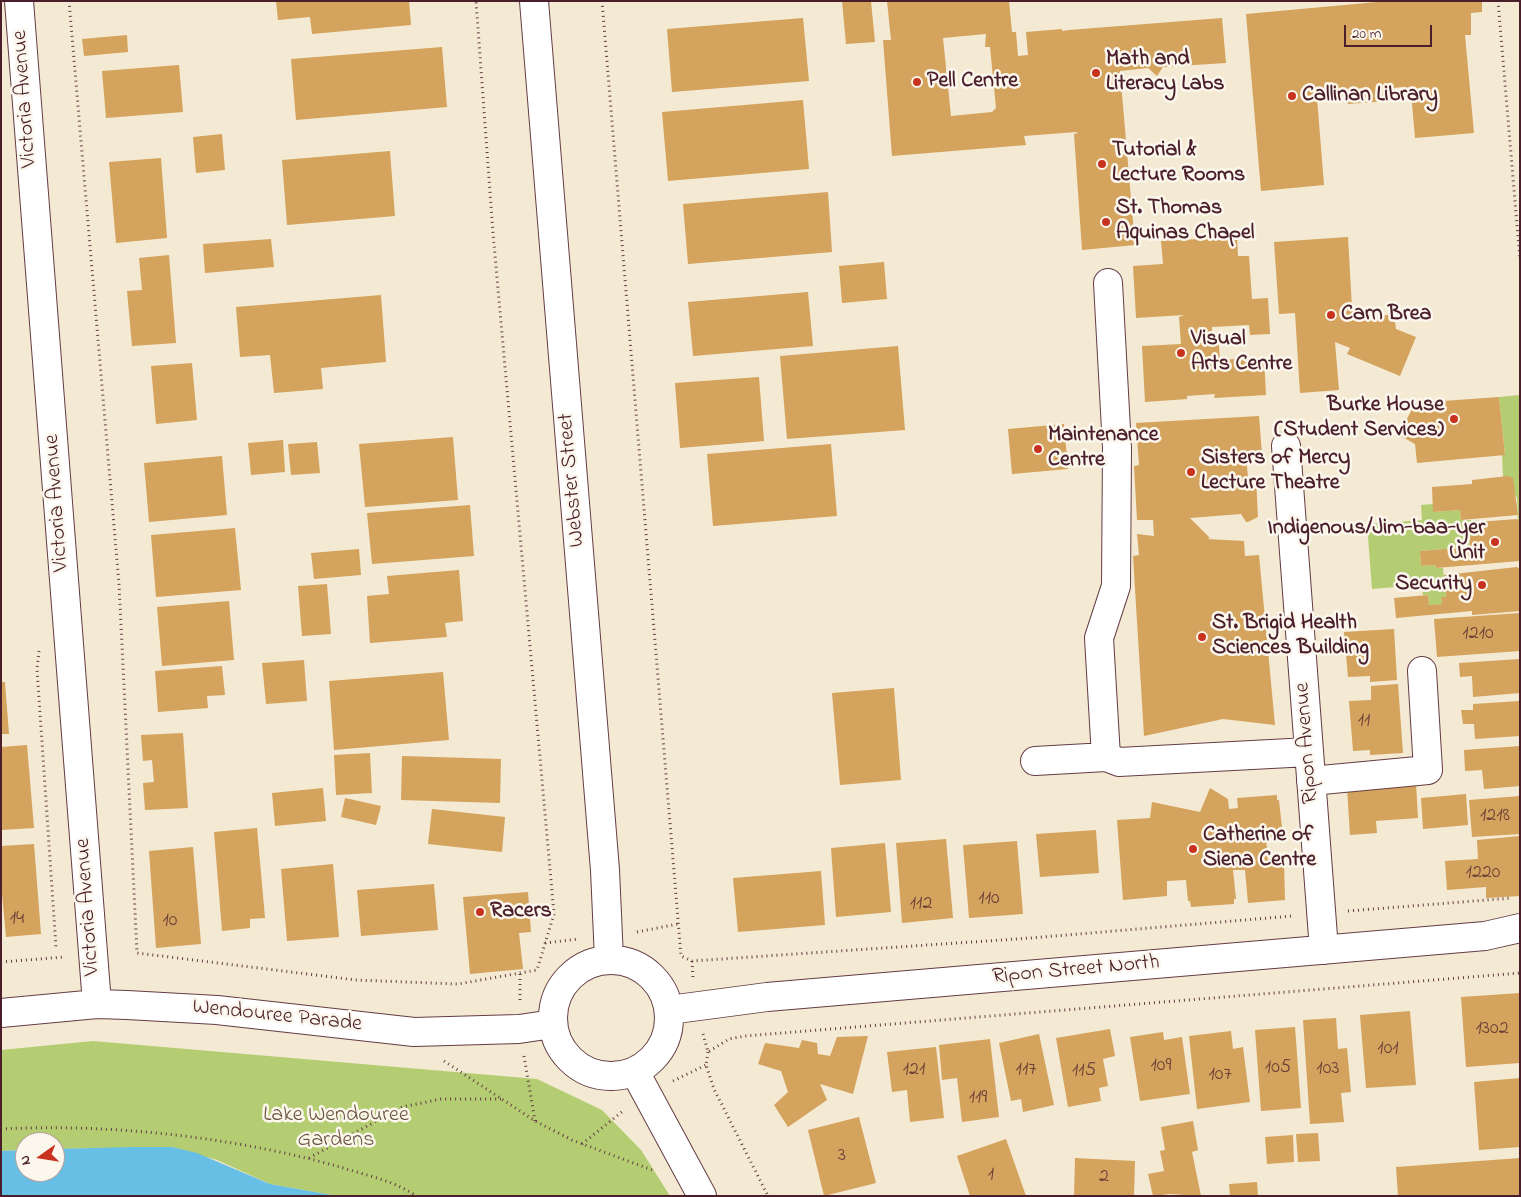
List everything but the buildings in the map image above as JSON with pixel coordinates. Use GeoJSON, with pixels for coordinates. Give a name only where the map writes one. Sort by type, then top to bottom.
{"type":"FeatureCollection","features":[{"type":"Feature","properties":{"kind":"street","name":"Victoria Avenue"},"geometry":{"type":"LineString","coordinates":[[19,1],[97,1004]]}},
{"type":"Feature","properties":{"kind":"street","name":"Webster Street"},"geometry":{"type":"LineString","coordinates":[[534,1],[604,860],[609,959]]}},
{"type":"Feature","properties":{"kind":"street"},"geometry":{"type":"LineString","coordinates":[[1106,757],[1099,638],[1116,586],[1117,448],[1108,283]]}},
{"type":"Feature","properties":{"kind":"street","name":"Ripon Avenue"},"geometry":{"type":"LineString","coordinates":[[1286,446],[1324,950]]}},
{"type":"Feature","properties":{"kind":"street"},"geometry":{"type":"LineString","coordinates":[[1311,781],[1428,770],[1422,671]]}},
{"type":"Feature","properties":{"kind":"street"},"geometry":{"type":"LineString","coordinates":[[1035,762],[1106,757],[1118,750],[1308,745]]}},
{"type":"Feature","properties":{"kind":"street","name":"Ripon Street North"},"geometry":{"type":"LineString","coordinates":[[668,1010],[767,997],[1485,936],[1520,928]]}},
{"type":"Feature","properties":{"kind":"street","name":"Ripon Street North"},"geometry":{"type":"LineString","coordinates":[[1485,936],[1520,940]]}},
{"type":"Feature","properties":{"kind":"street"},"geometry":{"type":"LineString","coordinates":[[609,959],[634,965],[654,980],[664,994],[668,1010],[668,1028],[663,1044],[653,1058],[635,1072],[603,1076],[585,1070],[569,1058],[558,1042],[553,1024],[554,1005],[561,987],[574,973],[590,963],[609,959]]}},
{"type":"Feature","properties":{"kind":"street","name":"Wendouree Parade"},"geometry":{"type":"LineString","coordinates":[[1,1013],[97,1004],[217,1010],[414,1032],[519,1029],[553,1024]]}},
{"type":"Feature","properties":{"kind":"street"},"geometry":{"type":"LineString","coordinates":[[635,1072],[698,1189]]}},
{"type":"Feature","properties":{"kind":"path"},"geometry":{"type":"LineString","coordinates":[[69,1],[119,584],[136,953],[356,980],[458,984],[537,970],[554,914],[493,233],[476,1]]}},
{"type":"Feature","properties":{"kind":"path"},"geometry":{"type":"LineString","coordinates":[[602,1],[681,956],[692,961],[1031,938],[1322,912],[1520,898]]}},
{"type":"Feature","properties":{"kind":"path"},"geometry":{"type":"LineString","coordinates":[[1498,1],[1520,260]]}},
{"type":"Feature","properties":{"kind":"path"},"geometry":{"type":"LineString","coordinates":[[40,643],[37,669],[56,947]]}},
{"type":"Feature","properties":{"kind":"path"},"geometry":{"type":"LineString","coordinates":[[1,962],[72,957]]}},
{"type":"Feature","properties":{"kind":"path"},"geometry":{"type":"LineString","coordinates":[[729,1040],[745,1036],[859,1026],[1520,973]]}},
{"type":"Feature","properties":{"kind":"path"},"geometry":{"type":"LineString","coordinates":[[414,1032],[437,1057],[535,1121],[572,1140],[698,1189]]}},
{"type":"Feature","properties":{"kind":"path"},"geometry":{"type":"LineString","coordinates":[[708,1052],[706,1065],[714,1089],[768,1196]]}},
{"type":"Feature","properties":{"kind":"path"},"geometry":{"type":"LineString","coordinates":[[309,1158],[402,1107],[441,1099],[502,1099]]}},
{"type":"Feature","properties":{"kind":"path"},"geometry":{"type":"LineString","coordinates":[[1,1129],[127,1130],[230,1144],[309,1158],[400,1185],[416,1196]]}},
{"type":"Feature","properties":{"kind":"green space"},"geometry":{"type":"Polygon","coordinates":[[[1520,395],[1520,521],[1518,521],[1517,498],[1503,477],[1502,454],[1505,454],[1499,397],[1520,395]]]}},
{"type":"Feature","properties":{"kind":"green space"},"geometry":{"type":"Polygon","coordinates":[[[1433,504],[1434,512],[1460,510],[1461,520],[1477,520],[1478,536],[1469,537],[1470,547],[1420,551],[1421,566],[1436,565],[1436,568],[1443,568],[1446,597],[1441,597],[1442,604],[1429,605],[1428,595],[1423,595],[1422,590],[1413,591],[1412,579],[1407,579],[1407,586],[1372,589],[1367,524],[1422,520],[1421,505],[1433,504]]]}},
{"type":"Feature","properties":{"kind":"green space","name":"Lake Wendouree Gardens"},"geometry":{"type":"Polygon","coordinates":[[[93,1041],[537,1079],[602,1110],[641,1150],[670,1196],[337,1196],[270,1184],[217,1160],[172,1147],[65,1149],[65,1132],[15,1132],[15,1150],[1,1151],[1,1050],[93,1041]]]}},
{"type":"Feature","properties":{"kind":"water"},"geometry":{"type":"Polygon","coordinates":[[[172,1147],[197,1153],[270,1184],[337,1196],[1,1196],[1,1151],[15,1150],[15,1182],[65,1182],[65,1149],[172,1147]]]}},
{"type":"Feature","properties":{"kind":"place","name":"Math and Literacy Labs"},"geometry":{"type":"Point","coordinates":[1096,73]}},
{"type":"Feature","properties":{"kind":"place","name":"Pell Centre"},"geometry":{"type":"Point","coordinates":[917,82]}},
{"type":"Feature","properties":{"kind":"place","name":"Callinan Library"},"geometry":{"type":"Point","coordinates":[1292,96]}},
{"type":"Feature","properties":{"kind":"place","name":"Tutorial & Lecture Rooms"},"geometry":{"type":"Point","coordinates":[1102,164]}},
{"type":"Feature","properties":{"kind":"place","name":"St. Thomas Aquinas Chapel"},"geometry":{"type":"Point","coordinates":[1106,222]}},
{"type":"Feature","properties":{"kind":"place","name":"Carn Brea"},"geometry":{"type":"Point","coordinates":[1331,315]}},
{"type":"Feature","properties":{"kind":"place","name":"Visual Arts Centre"},"geometry":{"type":"Point","coordinates":[1181,353]}},
{"type":"Feature","properties":{"kind":"place","name":"Burke House (Student Services)"},"geometry":{"type":"Point","coordinates":[1454,419]}},
{"type":"Feature","properties":{"kind":"place","name":"Maintenance Centre"},"geometry":{"type":"Point","coordinates":[1038,449]}},
{"type":"Feature","properties":{"kind":"place","name":"Sisters of Mercy Lecture Theatre"},"geometry":{"type":"Point","coordinates":[1191,472]}},
{"type":"Feature","properties":{"kind":"place","name":"Indigenous/Jim-baa-yer Unit"},"geometry":{"type":"Point","coordinates":[1495,542]}},
{"type":"Feature","properties":{"kind":"place","name":"Security"},"geometry":{"type":"Point","coordinates":[1482,585]}},
{"type":"Feature","properties":{"kind":"place","name":"St. Brigid Health Sciences Building"},"geometry":{"type":"Point","coordinates":[1202,637]}},
{"type":"Feature","properties":{"kind":"place","name":"Catherine of Siena Centre"},"geometry":{"type":"Point","coordinates":[1193,849]}},
{"type":"Feature","properties":{"kind":"place","name":"Racers"},"geometry":{"type":"Point","coordinates":[480,912]}}]}
